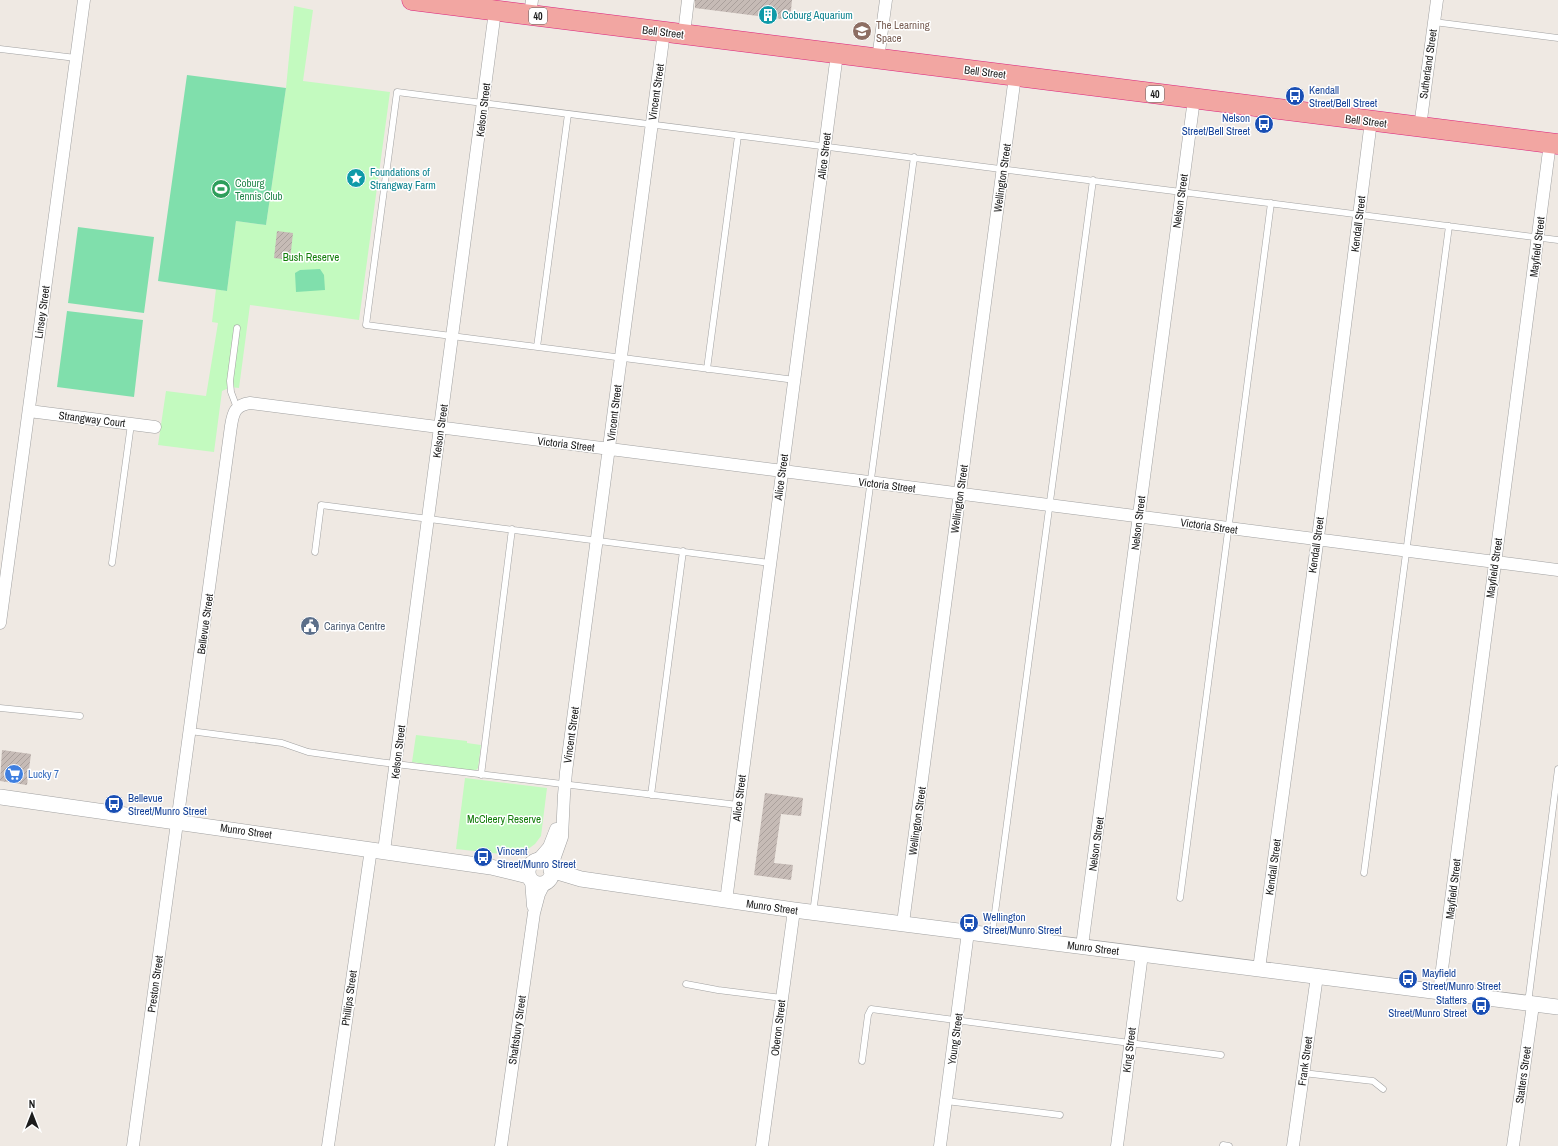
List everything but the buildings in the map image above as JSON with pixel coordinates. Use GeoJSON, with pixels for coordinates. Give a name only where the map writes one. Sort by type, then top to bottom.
{"type":"FeatureCollection","features":[{"type":"Feature","properties":{"kind":"highway","name":"Bell Street"},"geometry":{"type":"LineString","coordinates":[[412,0],[495,11],[531,7],[664,32],[1554,144]]}},
{"type":"Feature","properties":{"kind":"street","name":"Linsey Street"},"geometry":{"type":"LineString","coordinates":[[0,623],[84,0]]}},
{"type":"Feature","properties":{"kind":"street"},"geometry":{"type":"LineString","coordinates":[[684,34],[688,0]]}},
{"type":"Feature","properties":{"kind":"street"},"geometry":{"type":"LineString","coordinates":[[878,59],[886,0]]}},
{"type":"Feature","properties":{"kind":"street","name":"Sutherland Street"},"geometry":{"type":"LineString","coordinates":[[1420,127],[1437,0]]}},
{"type":"Feature","properties":{"kind":"street","name":"Kelson Street"},"geometry":{"type":"LineString","coordinates":[[378,850],[396,763],[495,11]]}},
{"type":"Feature","properties":{"kind":"street","name":"Vincent Street"},"geometry":{"type":"LineString","coordinates":[[540,873],[562,837],[564,790],[664,32]]}},
{"type":"Feature","properties":{"kind":"street","name":"Alice Street"},"geometry":{"type":"LineString","coordinates":[[726,901],[837,54]]}},
{"type":"Feature","properties":{"kind":"street","name":"Wellington Street"},"geometry":{"type":"LineString","coordinates":[[903,923],[1015,76]]}},
{"type":"Feature","properties":{"kind":"street","name":"Nelson Street"},"geometry":{"type":"LineString","coordinates":[[1082,946],[1194,99]]}},
{"type":"Feature","properties":{"kind":"street","name":"Kendall Street"},"geometry":{"type":"LineString","coordinates":[[1259,969],[1371,122]]}},
{"type":"Feature","properties":{"kind":"street","name":"Mayfield Street"},"geometry":{"type":"LineString","coordinates":[[1439,992],[1538,237],[1554,144]]}},
{"type":"Feature","properties":{"kind":"street","name":"Victoria Street"},"geometry":{"type":"LineString","coordinates":[[236,408],[250,403],[1558,570]]}},
{"type":"Feature","properties":{"kind":"street","name":"Bellevue Street"},"geometry":{"type":"LineString","coordinates":[[178,822],[231,426],[236,408]]}},
{"type":"Feature","properties":{"kind":"street","name":"Strangway Court"},"geometry":{"type":"LineString","coordinates":[[29,411],[155,427]]}},
{"type":"Feature","properties":{"kind":"street","name":"Munro Street"},"geometry":{"type":"LineString","coordinates":[[0,797],[814,913],[903,923],[1558,1007]]}},
{"type":"Feature","properties":{"kind":"street","name":"Preston Street"},"geometry":{"type":"LineString","coordinates":[[133,1146],[178,822]]}},
{"type":"Feature","properties":{"kind":"street","name":"Phillips Street"},"geometry":{"type":"LineString","coordinates":[[328,1146],[378,850]]}},
{"type":"Feature","properties":{"kind":"street","name":"Shaftsbury Street"},"geometry":{"type":"LineString","coordinates":[[501,1146],[534,914],[539,894],[540,873]]}},
{"type":"Feature","properties":{"kind":"street","name":"Oberon Street"},"geometry":{"type":"LineString","coordinates":[[762,1146],[794,910]]}},
{"type":"Feature","properties":{"kind":"street","name":"Young Street"},"geometry":{"type":"LineString","coordinates":[[940,1146],[968,932]]}},
{"type":"Feature","properties":{"kind":"street","name":"King Street"},"geometry":{"type":"LineString","coordinates":[[1117,1146],[1142,954]]}},
{"type":"Feature","properties":{"kind":"street","name":"Frank Street"},"geometry":{"type":"LineString","coordinates":[[1293,1146],[1317,976]]}},
{"type":"Feature","properties":{"kind":"street","name":"Statters Street"},"geometry":{"type":"LineString","coordinates":[[1513,1146],[1531,1004]]}},
{"type":"Feature","properties":{"kind":"lane"},"geometry":{"type":"LineString","coordinates":[[1434,22],[1558,38]]}},
{"type":"Feature","properties":{"kind":"lane"},"geometry":{"type":"LineString","coordinates":[[0,49],[76,58]]}},
{"type":"Feature","properties":{"kind":"lane"},"geometry":{"type":"LineString","coordinates":[[795,380],[366,325],[397,92],[1558,240]]}},
{"type":"Feature","properties":{"kind":"lane"},"geometry":{"type":"LineString","coordinates":[[537,347],[568,114]]}},
{"type":"Feature","properties":{"kind":"lane"},"geometry":{"type":"LineString","coordinates":[[707,369],[738,136]]}},
{"type":"Feature","properties":{"kind":"lane"},"geometry":{"type":"LineString","coordinates":[[814,913],[914,157]]}},
{"type":"Feature","properties":{"kind":"lane"},"geometry":{"type":"LineString","coordinates":[[992,935],[1093,180]]}},
{"type":"Feature","properties":{"kind":"lane"},"geometry":{"type":"LineString","coordinates":[[1180,898],[1271,203]]}},
{"type":"Feature","properties":{"kind":"lane"},"geometry":{"type":"LineString","coordinates":[[1364,873],[1449,226]]}},
{"type":"Feature","properties":{"kind":"lane"},"geometry":{"type":"LineString","coordinates":[[236,408],[231,392],[230,381],[237,328]]}},
{"type":"Feature","properties":{"kind":"lane"},"geometry":{"type":"LineString","coordinates":[[112,563],[131,424]]}},
{"type":"Feature","properties":{"kind":"lane"},"geometry":{"type":"LineString","coordinates":[[315,552],[321,505],[770,562]]}},
{"type":"Feature","properties":{"kind":"lane"},"geometry":{"type":"LineString","coordinates":[[481,774],[512,529]]}},
{"type":"Feature","properties":{"kind":"lane"},"geometry":{"type":"LineString","coordinates":[[651,795],[683,551]]}},
{"type":"Feature","properties":{"kind":"lane"},"geometry":{"type":"LineString","coordinates":[[0,708],[80,716]]}},
{"type":"Feature","properties":{"kind":"lane"},"geometry":{"type":"LineString","coordinates":[[190,731],[282,743],[308,752],[481,774],[564,790],[651,795],[738,805]]}},
{"type":"Feature","properties":{"kind":"lane"},"geometry":{"type":"LineString","coordinates":[[1531,1004],[1558,769]]}},
{"type":"Feature","properties":{"kind":"lane"},"geometry":{"type":"LineString","coordinates":[[686,984],[718,990],[782,998]]}},
{"type":"Feature","properties":{"kind":"lane"},"geometry":{"type":"LineString","coordinates":[[862,1061],[868,1015],[871,1009],[1221,1054]]}},
{"type":"Feature","properties":{"kind":"lane"},"geometry":{"type":"LineString","coordinates":[[1042,1039],[1043,1031]]}},
{"type":"Feature","properties":{"kind":"lane"},"geometry":{"type":"LineString","coordinates":[[1303,1073],[1373,1081],[1384,1089]]}},
{"type":"Feature","properties":{"kind":"lane"},"geometry":{"type":"LineString","coordinates":[[946,1101],[1060,1115]]}},
{"type":"Feature","properties":{"kind":"green space","name":"Bush Reserve"},"geometry":{"type":"Polygon","coordinates":[[[294,6],[313,10],[303,81],[390,92],[359,320],[250,305],[239,388],[231,387],[222,391],[214,452],[158,445],[166,391],[206,396],[218,323],[212,322],[216,289],[227,291],[236,221],[266,225],[286,88],[294,6]]]}},
{"type":"Feature","properties":{"kind":"green space","name":"Coburg Tennis Club"},"geometry":{"type":"Polygon","coordinates":[[[187,75],[286,88],[266,225],[236,221],[227,291],[158,281],[187,75]]]}},
{"type":"Feature","properties":{"kind":"green space"},"geometry":{"type":"Polygon","coordinates":[[[78,227],[154,237],[144,313],[68,303],[78,227]]]}},
{"type":"Feature","properties":{"kind":"green space"},"geometry":{"type":"Polygon","coordinates":[[[320,269],[324,275],[325,290],[296,292],[295,273],[300,270],[320,269]]]}},
{"type":"Feature","properties":{"kind":"green space"},"geometry":{"type":"Polygon","coordinates":[[[67,311],[143,320],[134,397],[57,387],[67,311]]]}},
{"type":"Feature","properties":{"kind":"green space"},"geometry":{"type":"Polygon","coordinates":[[[416,735],[467,741],[467,743],[481,745],[478,768],[475,771],[412,762],[416,735]]]}},
{"type":"Feature","properties":{"kind":"green space","name":"McCleery Reserve"},"geometry":{"type":"Polygon","coordinates":[[[465,778],[547,788],[541,836],[535,844],[524,852],[510,855],[456,849],[465,778]]]}},
{"type":"Feature","properties":{"kind":"place","name":"Coburg Aquarium"},"geometry":{"type":"Point","coordinates":[768,15]}},
{"type":"Feature","properties":{"kind":"place","name":"The Learning Space"},"geometry":{"type":"Point","coordinates":[862,31]}},
{"type":"Feature","properties":{"kind":"place","name":"Kendall Street/Bell Street"},"geometry":{"type":"Point","coordinates":[1295,96]}},
{"type":"Feature","properties":{"kind":"place","name":"Nelson Street/Bell Street"},"geometry":{"type":"Point","coordinates":[1264,124]}},
{"type":"Feature","properties":{"kind":"place","name":"Foundations of Strangway Farm"},"geometry":{"type":"Point","coordinates":[356,178]}},
{"type":"Feature","properties":{"kind":"place","name":"Coburg Tennis Club"},"geometry":{"type":"Point","coordinates":[221,189]}},
{"type":"Feature","properties":{"kind":"place","name":"Carinya Centre"},"geometry":{"type":"Point","coordinates":[310,626]}},
{"type":"Feature","properties":{"kind":"place","name":"Lucky 7"},"geometry":{"type":"Point","coordinates":[14,774]}},
{"type":"Feature","properties":{"kind":"place","name":"Bellevue Street/Munro Street"},"geometry":{"type":"Point","coordinates":[114,804]}},
{"type":"Feature","properties":{"kind":"place","name":"Vincent Street/Munro Street"},"geometry":{"type":"Point","coordinates":[483,857]}},
{"type":"Feature","properties":{"kind":"place","name":"Wellington Street/Munro Street"},"geometry":{"type":"Point","coordinates":[969,923]}},
{"type":"Feature","properties":{"kind":"place","name":"Mayfield Street/Munro Street"},"geometry":{"type":"Point","coordinates":[1408,979]}},
{"type":"Feature","properties":{"kind":"place","name":"Statters Street/Munro Street"},"geometry":{"type":"Point","coordinates":[1481,1006]}}]}
